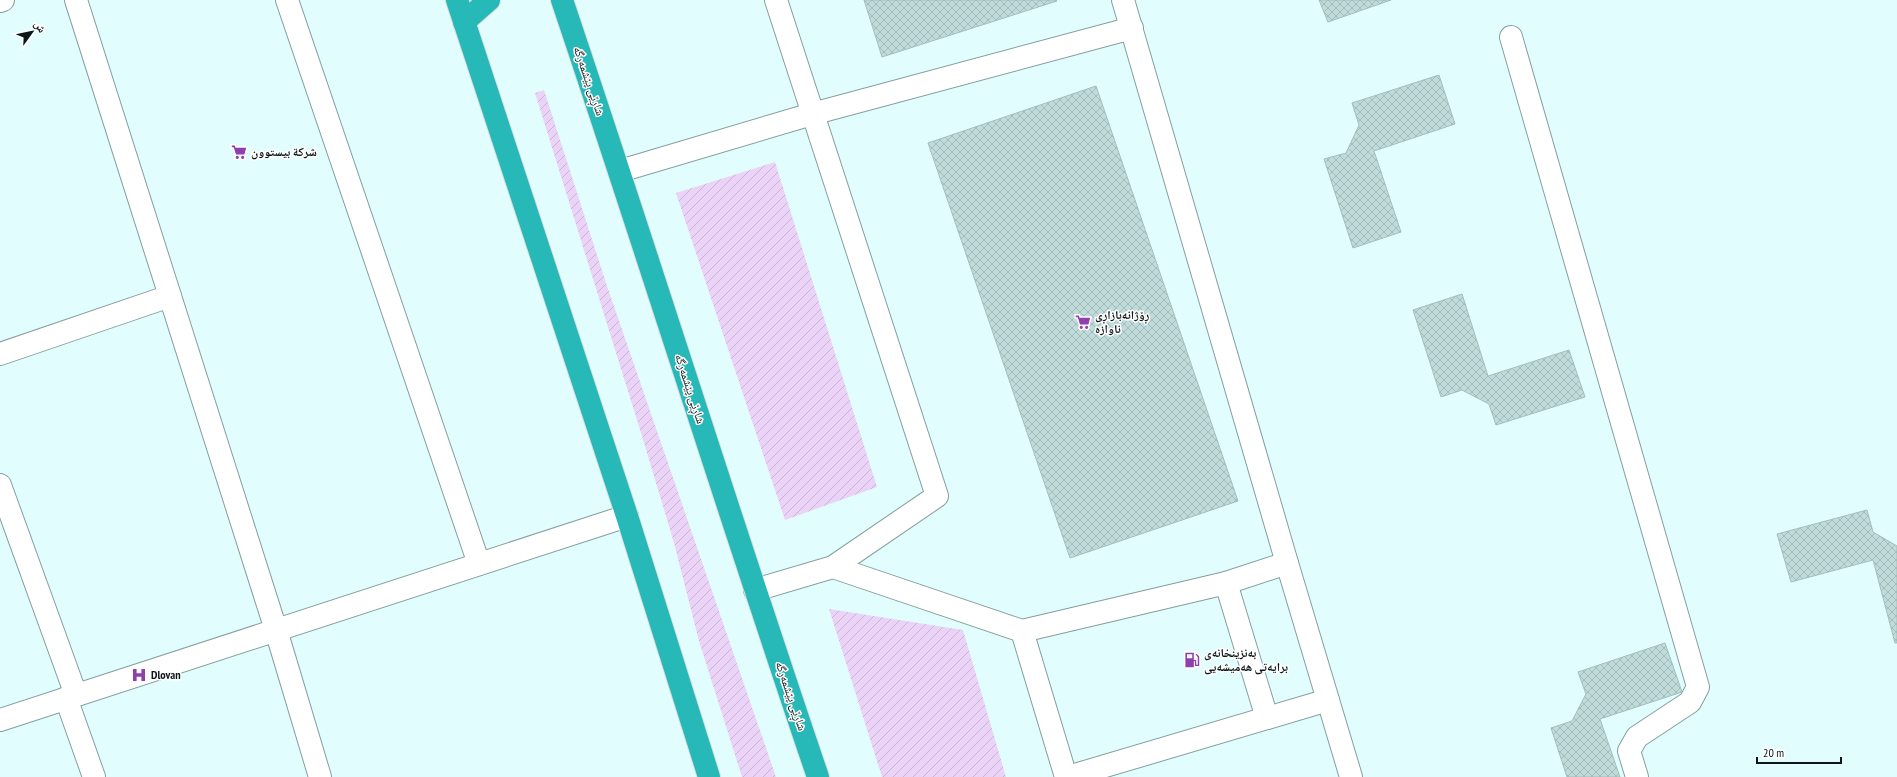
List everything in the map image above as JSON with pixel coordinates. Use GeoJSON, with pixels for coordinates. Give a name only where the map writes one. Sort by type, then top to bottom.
{"type":"FeatureCollection","features":[{"type":"Feature","properties":{"kind":"highway"},"geometry":{"type":"LineString","coordinates":[[457,0],[627,516],[709,777]]}},
{"type":"Feature","properties":{"kind":"highway"},"geometry":{"type":"LineString","coordinates":[[464,22],[489,0]]}},
{"type":"Feature","properties":{"kind":"highway","name":"شاڕێی پێشمەرگە"},"geometry":{"type":"LineString","coordinates":[[562,0],[620,171],[755,590],[818,777]]}},
{"type":"Feature","properties":{"kind":"street"},"geometry":{"type":"LineString","coordinates":[[0,1],[4,0]]}},
{"type":"Feature","properties":{"kind":"street"},"geometry":{"type":"LineString","coordinates":[[76,0],[276,630],[320,777]]}},
{"type":"Feature","properties":{"kind":"street"},"geometry":{"type":"LineString","coordinates":[[287,0],[479,564]]}},
{"type":"Feature","properties":{"kind":"street"},"geometry":{"type":"LineString","coordinates":[[755,590],[833,567],[937,496],[776,0]]}},
{"type":"Feature","properties":{"kind":"street"},"geometry":{"type":"LineString","coordinates":[[1123,0],[1351,777]]}},
{"type":"Feature","properties":{"kind":"street"},"geometry":{"type":"LineString","coordinates":[[620,171],[812,114],[1132,28]]}},
{"type":"Feature","properties":{"kind":"street"},"geometry":{"type":"LineString","coordinates":[[1511,37],[1698,687],[1690,702],[1637,737],[1629,751],[1637,777]]}},
{"type":"Feature","properties":{"kind":"street"},"geometry":{"type":"LineString","coordinates":[[0,354],[170,296]]}},
{"type":"Feature","properties":{"kind":"street"},"geometry":{"type":"LineString","coordinates":[[0,488],[71,697],[94,777]]}},
{"type":"Feature","properties":{"kind":"street"},"geometry":{"type":"LineString","coordinates":[[0,720],[627,516]]}},
{"type":"Feature","properties":{"kind":"street"},"geometry":{"type":"LineString","coordinates":[[833,567],[1022,631],[1226,583],[1287,563]]}},
{"type":"Feature","properties":{"kind":"street"},"geometry":{"type":"LineString","coordinates":[[1226,583],[1267,718]]}},
{"type":"Feature","properties":{"kind":"street"},"geometry":{"type":"LineString","coordinates":[[1022,631],[1067,777],[1328,700]]}},
{"type":"Feature","properties":{"kind":"shaded area"},"geometry":{"type":"Polygon","coordinates":[[[544,90],[606,283],[776,777],[742,777],[699,641],[674,543],[642,436],[535,93],[544,90]]]}},
{"type":"Feature","properties":{"kind":"shaded area"},"geometry":{"type":"Polygon","coordinates":[[[775,162],[877,487],[785,520],[676,193],[775,162]]]}},
{"type":"Feature","properties":{"kind":"shaded area"},"geometry":{"type":"Polygon","coordinates":[[[829,609],[963,630],[1006,777],[882,777],[829,609]]]}},
{"type":"Feature","properties":{"kind":"building"},"geometry":{"type":"Polygon","coordinates":[[[864,0],[1056,0],[1057,1],[882,57],[864,0]]]}},
{"type":"Feature","properties":{"kind":"building"},"geometry":{"type":"Polygon","coordinates":[[[1319,0],[1391,0],[1328,22],[1319,0]]]}},
{"type":"Feature","properties":{"kind":"building"},"geometry":{"type":"Polygon","coordinates":[[[1439,75],[1455,124],[1374,151],[1401,232],[1353,248],[1324,159],[1346,153],[1359,125],[1352,103],[1439,75]]]}},
{"type":"Feature","properties":{"kind":"building","name":"ڕۆژانەبازاڕی ناوازە"},"geometry":{"type":"Polygon","coordinates":[[[1096,86],[1238,501],[1070,558],[928,143],[1096,86]]]}},
{"type":"Feature","properties":{"kind":"building"},"geometry":{"type":"Polygon","coordinates":[[[1462,294],[1488,376],[1569,350],[1585,397],[1496,425],[1489,404],[1462,390],[1441,397],[1413,310],[1462,294]]]}},
{"type":"Feature","properties":{"kind":"building"},"geometry":{"type":"Polygon","coordinates":[[[1867,510],[1873,532],[1897,546],[1897,643],[1895,643],[1873,560],[1791,582],[1777,534],[1867,510]]]}},
{"type":"Feature","properties":{"kind":"building"},"geometry":{"type":"Polygon","coordinates":[[[1665,643],[1682,692],[1600,719],[1620,777],[1567,777],[1551,728],[1572,721],[1586,694],[1578,672],[1665,643]]]}},
{"type":"Feature","properties":{"kind":"place","name":"شرکة بیستوون"},"geometry":{"type":"Point","coordinates":[239,152]}},
{"type":"Feature","properties":{"kind":"place","name":"ڕۆژانەبازاڕی ناوازە"},"geometry":{"type":"Point","coordinates":[1083,322]}},
{"type":"Feature","properties":{"kind":"place","name":"بەنزینخانەی برایەتی هەمیشەیی"},"geometry":{"type":"Point","coordinates":[1192,660]}},
{"type":"Feature","properties":{"kind":"place","name":"Dlovan"},"geometry":{"type":"Point","coordinates":[139,675]}}]}
